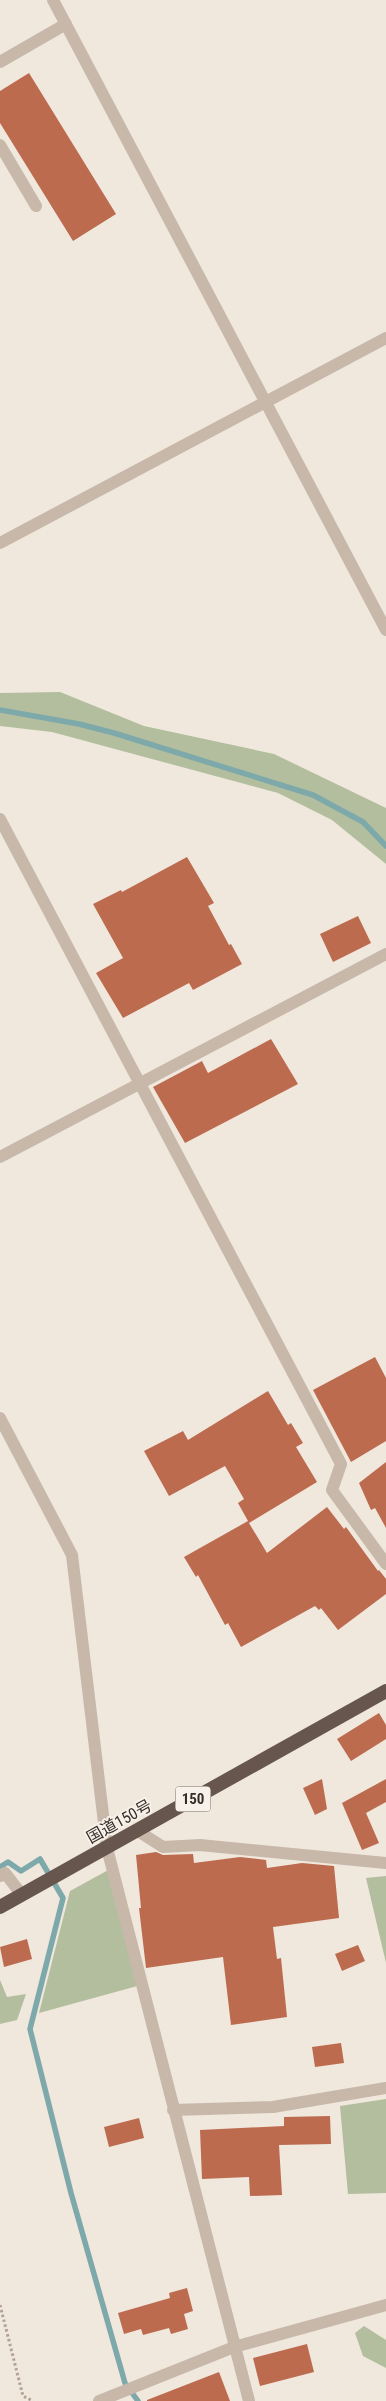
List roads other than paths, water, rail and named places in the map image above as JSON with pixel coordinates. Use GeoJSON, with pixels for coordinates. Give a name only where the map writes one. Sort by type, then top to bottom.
{"type":"FeatureCollection","features":[{"type":"Feature","properties":{"kind":"highway","name":"国道150号"},"geometry":{"type":"LineString","coordinates":[[0,1907],[386,1691]]}},
{"type":"Feature","properties":{"kind":"street"},"geometry":{"type":"LineString","coordinates":[[53,0],[386,630]]}},
{"type":"Feature","properties":{"kind":"street"},"geometry":{"type":"LineString","coordinates":[[0,62],[66,24]]}},
{"type":"Feature","properties":{"kind":"street"},"geometry":{"type":"LineString","coordinates":[[0,146],[36,206]]}},
{"type":"Feature","properties":{"kind":"street"},"geometry":{"type":"LineString","coordinates":[[0,543],[386,338]]}},
{"type":"Feature","properties":{"kind":"street"},"geometry":{"type":"LineString","coordinates":[[0,819],[6,844],[140,1084],[341,1464],[332,1490],[386,1564]]}},
{"type":"Feature","properties":{"kind":"street"},"geometry":{"type":"LineString","coordinates":[[0,1157],[386,954]]}},
{"type":"Feature","properties":{"kind":"street"},"geometry":{"type":"LineString","coordinates":[[0,1418],[72,1555],[107,1848],[249,2401]]}},
{"type":"Feature","properties":{"kind":"street"},"geometry":{"type":"LineString","coordinates":[[138,1831],[162,1847],[200,1845],[386,1863]]}},
{"type":"Feature","properties":{"kind":"street"},"geometry":{"type":"LineString","coordinates":[[0,1876],[5,1873],[22,1895]]}},
{"type":"Feature","properties":{"kind":"street"},"geometry":{"type":"LineString","coordinates":[[173,2110],[273,2107],[386,2088]]}},
{"type":"Feature","properties":{"kind":"street"},"geometry":{"type":"LineString","coordinates":[[100,2401],[234,2347],[386,2305]]}},
{"type":"Feature","properties":{"kind":"waterway"},"geometry":{"type":"LineString","coordinates":[[0,710],[79,724],[114,733],[313,795],[363,822],[386,846]]}},
{"type":"Feature","properties":{"kind":"waterway"},"geometry":{"type":"LineString","coordinates":[[0,1867],[8,1862],[21,1871],[40,1859],[63,1898],[30,2029],[71,2193],[125,2383],[138,2401]]}}]}
